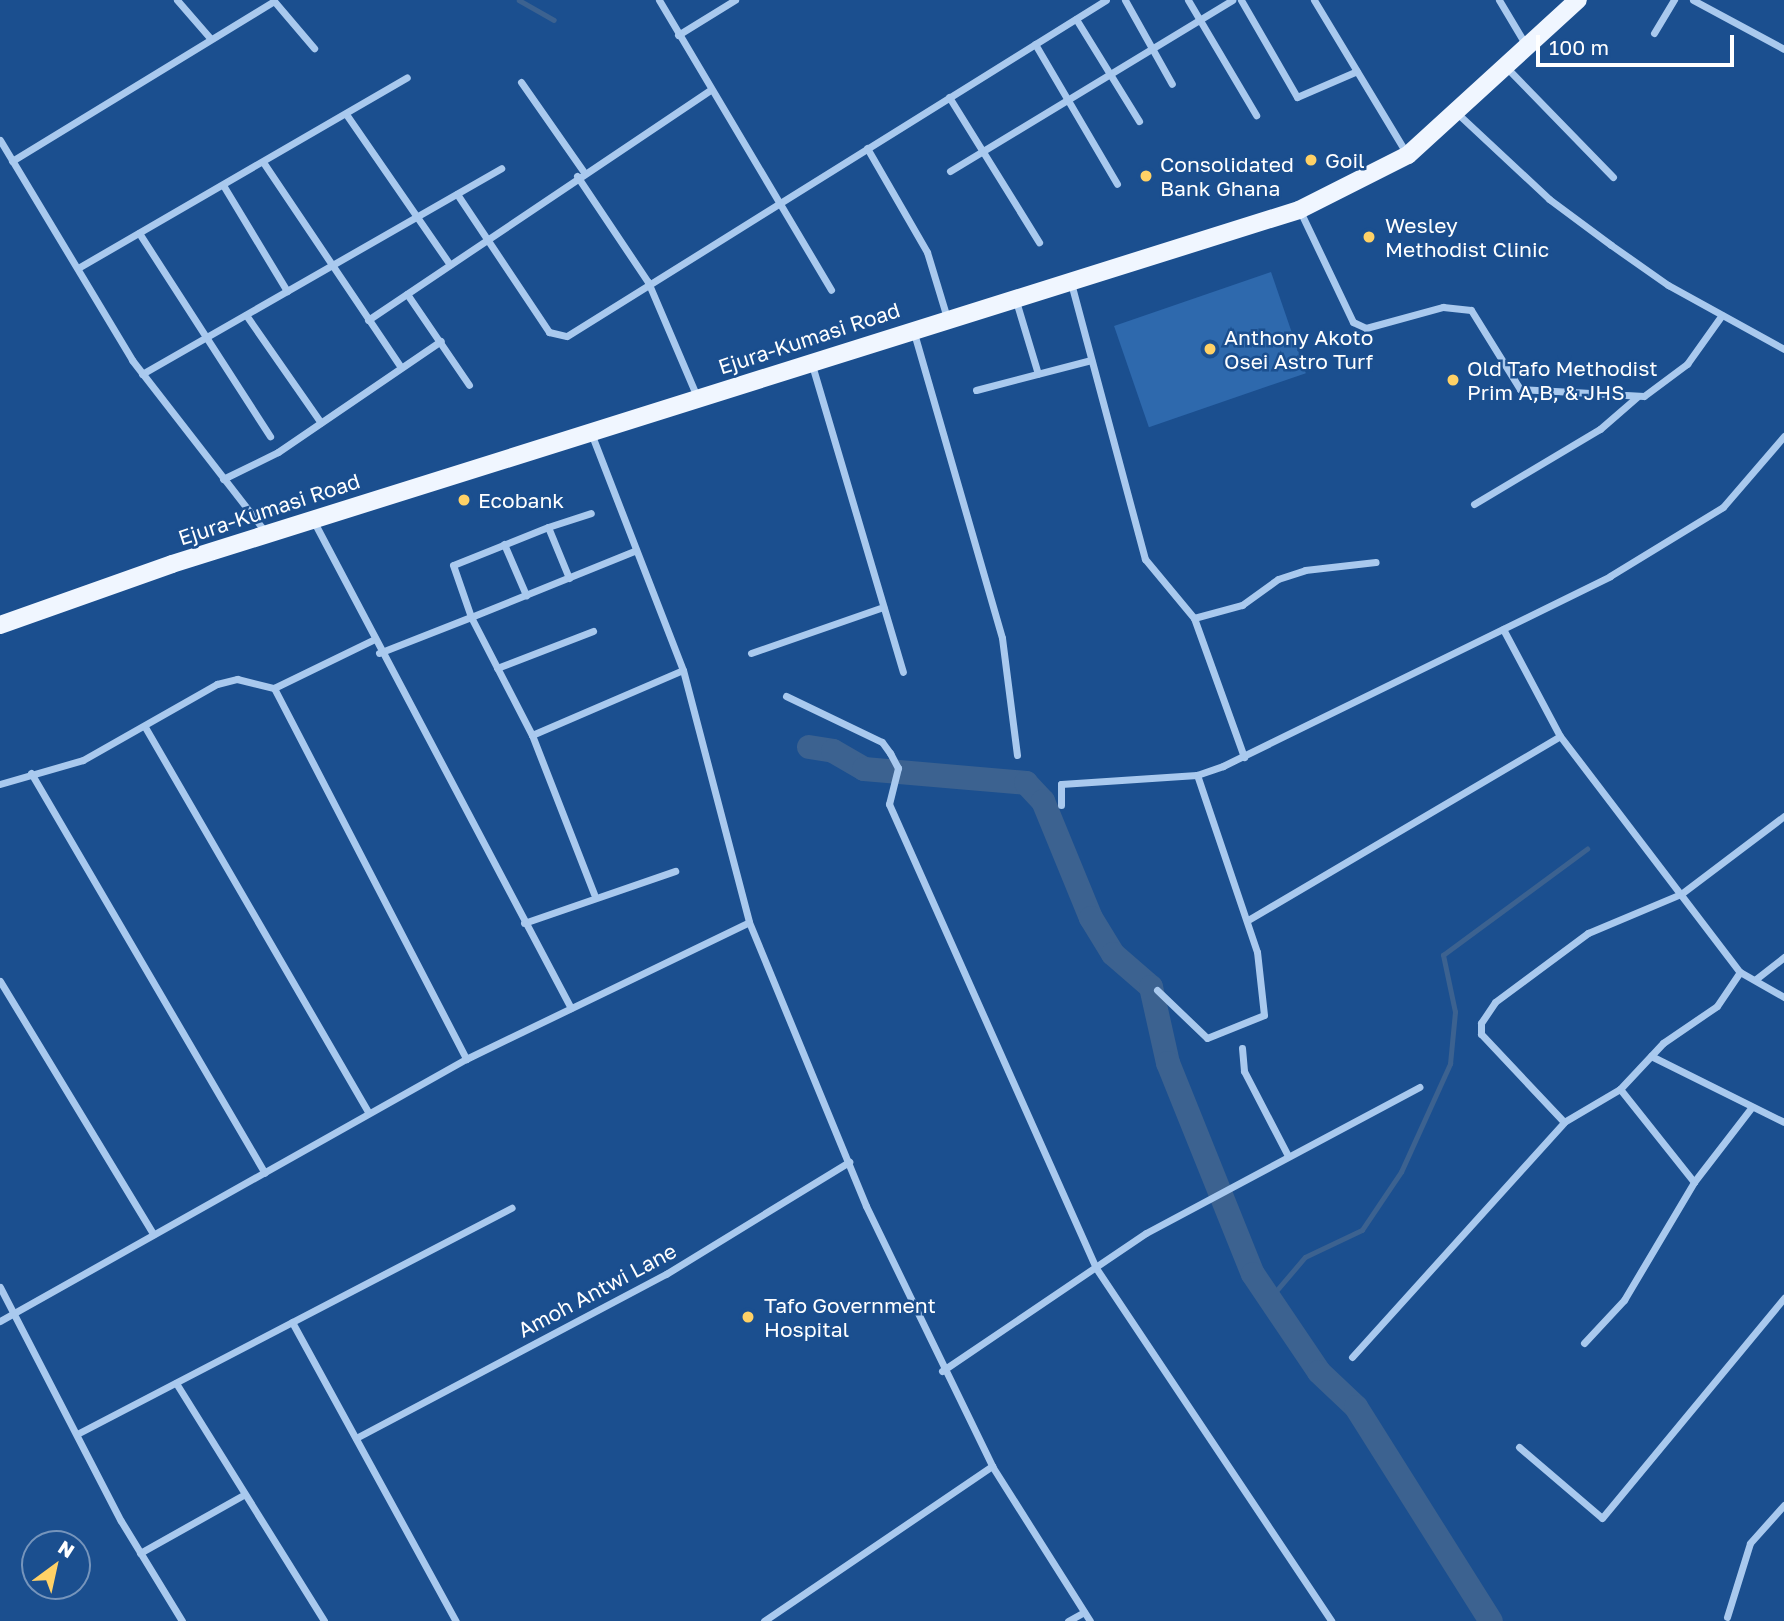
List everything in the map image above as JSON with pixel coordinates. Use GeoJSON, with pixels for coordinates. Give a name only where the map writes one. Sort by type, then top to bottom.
{"type":"FeatureCollection","features":[{"type":"Feature","properties":{"kind":"main road","name":"Ejura-Kumasi Road"},"geometry":{"type":"LineString","coordinates":[[0,625],[312,519],[947,318],[1299,210],[1408,155],[1458,114],[1578,0]]}},
{"type":"Feature","properties":{"kind":"street"},"geometry":{"type":"LineString","coordinates":[[177,0],[210,38]]}},
{"type":"Feature","properties":{"kind":"street"},"geometry":{"type":"LineString","coordinates":[[659,0],[709,91],[831,290]]}},
{"type":"Feature","properties":{"kind":"street"},"geometry":{"type":"LineString","coordinates":[[678,35],[735,0]]}},
{"type":"Feature","properties":{"kind":"street"},"geometry":{"type":"LineString","coordinates":[[457,194],[558,338],[1106,0]]}},
{"type":"Feature","properties":{"kind":"street"},"geometry":{"type":"LineString","coordinates":[[1125,0],[1172,84]]}},
{"type":"Feature","properties":{"kind":"street"},"geometry":{"type":"LineString","coordinates":[[1188,0],[1256,115]]}},
{"type":"Feature","properties":{"kind":"street"},"geometry":{"type":"LineString","coordinates":[[950,171],[1232,0]]}},
{"type":"Feature","properties":{"kind":"street"},"geometry":{"type":"LineString","coordinates":[[1241,0],[1297,97],[1357,71]]}},
{"type":"Feature","properties":{"kind":"street"},"geometry":{"type":"LineString","coordinates":[[1314,0],[1408,155]]}},
{"type":"Feature","properties":{"kind":"street"},"geometry":{"type":"LineString","coordinates":[[1499,0],[1527,47]]}},
{"type":"Feature","properties":{"kind":"street"},"geometry":{"type":"LineString","coordinates":[[1654,33],[1674,0]]}},
{"type":"Feature","properties":{"kind":"street"},"geometry":{"type":"LineString","coordinates":[[1693,0],[1784,49]]}},
{"type":"Feature","properties":{"kind":"street"},"geometry":{"type":"LineString","coordinates":[[12,160],[274,1],[314,48]]}},
{"type":"Feature","properties":{"kind":"street"},"geometry":{"type":"LineString","coordinates":[[1076,19],[1139,121]]}},
{"type":"Feature","properties":{"kind":"street"},"geometry":{"type":"LineString","coordinates":[[1035,44],[1117,184]]}},
{"type":"Feature","properties":{"kind":"street"},"geometry":{"type":"LineString","coordinates":[[1506,68],[1613,177]]}},
{"type":"Feature","properties":{"kind":"street"},"geometry":{"type":"LineString","coordinates":[[78,268],[407,77]]}},
{"type":"Feature","properties":{"kind":"street"},"geometry":{"type":"LineString","coordinates":[[521,82],[648,282],[697,397]]}},
{"type":"Feature","properties":{"kind":"street"},"geometry":{"type":"LineString","coordinates":[[368,320],[580,174],[709,91]]}},
{"type":"Feature","properties":{"kind":"street"},"geometry":{"type":"LineString","coordinates":[[949,97],[987,150],[1039,242]]}},
{"type":"Feature","properties":{"kind":"street"},"geometry":{"type":"LineString","coordinates":[[346,114],[450,265]]}},
{"type":"Feature","properties":{"kind":"street"},"geometry":{"type":"LineString","coordinates":[[1458,114],[1549,199],[1668,285],[1784,349]]}},
{"type":"Feature","properties":{"kind":"street"},"geometry":{"type":"LineString","coordinates":[[0,140],[142,374],[267,534]]}},
{"type":"Feature","properties":{"kind":"street"},"geometry":{"type":"LineString","coordinates":[[867,148],[927,252],[947,318]]}},
{"type":"Feature","properties":{"kind":"street"},"geometry":{"type":"LineString","coordinates":[[262,162],[401,367]]}},
{"type":"Feature","properties":{"kind":"street"},"geometry":{"type":"LineString","coordinates":[[142,374],[501,168]]}},
{"type":"Feature","properties":{"kind":"street"},"geometry":{"type":"LineString","coordinates":[[223,185],[286,291]]}},
{"type":"Feature","properties":{"kind":"street"},"geometry":{"type":"LineString","coordinates":[[1299,210],[1353,323],[1366,328],[1455,305],[1480,319],[1520,389],[1638,397]]}},
{"type":"Feature","properties":{"kind":"street"},"geometry":{"type":"LineString","coordinates":[[139,233],[208,336],[270,436]]}},
{"type":"Feature","properties":{"kind":"street"},"geometry":{"type":"LineString","coordinates":[[1070,280],[1145,559],[1194,618],[1244,757]]}},
{"type":"Feature","properties":{"kind":"street"},"geometry":{"type":"LineString","coordinates":[[407,294],[469,385]]}},
{"type":"Feature","properties":{"kind":"street"},"geometry":{"type":"LineString","coordinates":[[1014,298],[1038,374]]}},
{"type":"Feature","properties":{"kind":"street"},"geometry":{"type":"LineString","coordinates":[[246,315],[321,423]]}},
{"type":"Feature","properties":{"kind":"street"},"geometry":{"type":"LineString","coordinates":[[1474,504],[1589,436],[1638,397],[1687,364],[1723,315]]}},
{"type":"Feature","properties":{"kind":"street"},"geometry":{"type":"LineString","coordinates":[[913,329],[1002,638],[1017,755]]}},
{"type":"Feature","properties":{"kind":"street"},"geometry":{"type":"LineString","coordinates":[[223,479],[321,423],[440,341]]}},
{"type":"Feature","properties":{"kind":"street"},"geometry":{"type":"LineString","coordinates":[[976,390],[1091,359]]}},
{"type":"Feature","properties":{"kind":"street"},"geometry":{"type":"LineString","coordinates":[[811,362],[903,672]]}},
{"type":"Feature","properties":{"kind":"street"},"geometry":{"type":"LineString","coordinates":[[590,431],[634,551],[683,670],[749,922],[849,1162],[942,1371],[992,1466],[1090,1621]]}},
{"type":"Feature","properties":{"kind":"street"},"geometry":{"type":"LineString","coordinates":[[1062,805],[1061,783],[1197,775],[1244,757],[1503,629],[1694,527],[1746,484],[1784,436]]}},
{"type":"Feature","properties":{"kind":"street"},"geometry":{"type":"LineString","coordinates":[[591,513],[453,565],[471,617],[532,734],[594,894]]}},
{"type":"Feature","properties":{"kind":"street"},"geometry":{"type":"LineString","coordinates":[[312,519],[379,653],[571,1008]]}},
{"type":"Feature","properties":{"kind":"street"},"geometry":{"type":"LineString","coordinates":[[548,527],[569,578]]}},
{"type":"Feature","properties":{"kind":"street"},"geometry":{"type":"LineString","coordinates":[[504,544],[526,595]]}},
{"type":"Feature","properties":{"kind":"street"},"geometry":{"type":"LineString","coordinates":[[379,653],[634,551]]}},
{"type":"Feature","properties":{"kind":"street"},"geometry":{"type":"LineString","coordinates":[[1194,618],[1242,605],[1278,579],[1305,570],[1376,562]]}},
{"type":"Feature","properties":{"kind":"street"},"geometry":{"type":"LineString","coordinates":[[751,653],[883,607]]}},
{"type":"Feature","properties":{"kind":"street"},"geometry":{"type":"LineString","coordinates":[[1503,629],[1560,736],[1740,972],[1784,997]]}},
{"type":"Feature","properties":{"kind":"street"},"geometry":{"type":"LineString","coordinates":[[497,668],[593,631]]}},
{"type":"Feature","properties":{"kind":"street"},"geometry":{"type":"LineString","coordinates":[[0,784],[83,760],[217,684],[237,679],[274,688],[373,640]]}},
{"type":"Feature","properties":{"kind":"street"},"geometry":{"type":"LineString","coordinates":[[532,734],[683,670]]}},
{"type":"Feature","properties":{"kind":"street"},"geometry":{"type":"LineString","coordinates":[[274,688],[466,1059]]}},
{"type":"Feature","properties":{"kind":"street"},"geometry":{"type":"LineString","coordinates":[[786,696],[882,743],[898,768],[892,783],[889,804],[1096,1268],[1331,1621]]}},
{"type":"Feature","properties":{"kind":"street"},"geometry":{"type":"LineString","coordinates":[[145,727],[368,1112]]}},
{"type":"Feature","properties":{"kind":"street"},"geometry":{"type":"LineString","coordinates":[[1248,920],[1560,736]]}},
{"type":"Feature","properties":{"kind":"street"},"geometry":{"type":"LineString","coordinates":[[31,773],[265,1173]]}},
{"type":"Feature","properties":{"kind":"street"},"geometry":{"type":"LineString","coordinates":[[1157,990],[1207,1038],[1262,1019],[1262,980],[1248,920],[1197,775]]}},
{"type":"Feature","properties":{"kind":"street"},"geometry":{"type":"LineString","coordinates":[[1564,1122],[1481,1034],[1480,1023],[1510,987],[1588,933],[1681,894],[1784,816]]}},
{"type":"Feature","properties":{"kind":"street"},"geometry":{"type":"LineString","coordinates":[[524,923],[594,894],[675,871]]}},
{"type":"Feature","properties":{"kind":"street"},"geometry":{"type":"LineString","coordinates":[[0,1321],[466,1059],[749,922]]}},
{"type":"Feature","properties":{"kind":"street"},"geometry":{"type":"LineString","coordinates":[[1756,979],[1784,957]]}},
{"type":"Feature","properties":{"kind":"street"},"geometry":{"type":"LineString","coordinates":[[1352,1357],[1564,1122],[1620,1089],[1651,1056],[1717,1006],[1740,972]]}},
{"type":"Feature","properties":{"kind":"street"},"geometry":{"type":"LineString","coordinates":[[0,981],[153,1234]]}},
{"type":"Feature","properties":{"kind":"street"},"geometry":{"type":"LineString","coordinates":[[1242,1048],[1244,1070],[1288,1156]]}},
{"type":"Feature","properties":{"kind":"street"},"geometry":{"type":"LineString","coordinates":[[1651,1056],[1751,1108],[1784,1122]]}},
{"type":"Feature","properties":{"kind":"street"},"geometry":{"type":"LineString","coordinates":[[942,1371],[1146,1233],[1419,1087]]}},
{"type":"Feature","properties":{"kind":"street"},"geometry":{"type":"LineString","coordinates":[[1620,1089],[1694,1182]]}},
{"type":"Feature","properties":{"kind":"street"},"geometry":{"type":"LineString","coordinates":[[1584,1343],[1624,1300],[1694,1182],[1751,1108]]}},
{"type":"Feature","properties":{"kind":"street","name":"Amoh Antwi Lane"},"geometry":{"type":"LineString","coordinates":[[356,1438],[666,1274],[849,1162]]}},
{"type":"Feature","properties":{"kind":"street"},"geometry":{"type":"LineString","coordinates":[[77,1434],[512,1208]]}},
{"type":"Feature","properties":{"kind":"street"},"geometry":{"type":"LineString","coordinates":[[0,1287],[17,1313],[140,1553],[182,1621]]}},
{"type":"Feature","properties":{"kind":"street"},"geometry":{"type":"LineString","coordinates":[[1519,1447],[1602,1518],[1784,1298]]}},
{"type":"Feature","properties":{"kind":"street"},"geometry":{"type":"LineString","coordinates":[[292,1322],[456,1621]]}},
{"type":"Feature","properties":{"kind":"street"},"geometry":{"type":"LineString","coordinates":[[176,1382],[324,1621]]}},
{"type":"Feature","properties":{"kind":"street"},"geometry":{"type":"LineString","coordinates":[[764,1621],[992,1466]]}},
{"type":"Feature","properties":{"kind":"street"},"geometry":{"type":"LineString","coordinates":[[140,1553],[245,1494]]}},
{"type":"Feature","properties":{"kind":"street"},"geometry":{"type":"LineString","coordinates":[[1727,1617],[1750,1543],[1784,1505]]}},
{"type":"Feature","properties":{"kind":"street"},"geometry":{"type":"LineString","coordinates":[[1068,1621],[1084,1612]]}},
{"type":"Feature","properties":{"kind":"shaded area","name":"Anthony Akoto Osei Astro Turf"},"geometry":{"type":"Polygon","coordinates":[[[1271,272],[1306,373],[1149,427],[1114,326],[1271,272]]]}},
{"type":"Feature","properties":{"kind":"waterway"},"geometry":{"type":"LineString","coordinates":[[519,0],[554,20]]}},
{"type":"Feature","properties":{"kind":"waterway"},"geometry":{"type":"LineString","coordinates":[[809,747],[833,751],[864,769],[1026,783],[1043,801],[1091,918],[1113,954],[1151,987],[1168,1063],[1253,1274],[1319,1372],[1356,1407],[1491,1621]]}},
{"type":"Feature","properties":{"kind":"waterway"},"geometry":{"type":"LineString","coordinates":[[1271,1297],[1305,1257],[1362,1230],[1401,1172],[1450,1064],[1455,1012],[1443,955],[1587,849]]}},
{"type":"Feature","properties":{"kind":"place","name":"Goil"},"geometry":{"type":"Point","coordinates":[1311,160]}},
{"type":"Feature","properties":{"kind":"place","name":"Consolidated Bank Ghana"},"geometry":{"type":"Point","coordinates":[1146,176]}},
{"type":"Feature","properties":{"kind":"place","name":"Wesley Methodist Clinic"},"geometry":{"type":"Point","coordinates":[1369,237]}},
{"type":"Feature","properties":{"kind":"place","name":"Anthony Akoto Osei Astro Turf"},"geometry":{"type":"Point","coordinates":[1210,349]}},
{"type":"Feature","properties":{"kind":"place","name":"Old Tafo Methodist Prim A,B, & JHS"},"geometry":{"type":"Point","coordinates":[1453,380]}},
{"type":"Feature","properties":{"kind":"place","name":"Ecobank"},"geometry":{"type":"Point","coordinates":[464,500]}},
{"type":"Feature","properties":{"kind":"place","name":"Tafo Government Hospital"},"geometry":{"type":"Point","coordinates":[748,1317]}}]}
